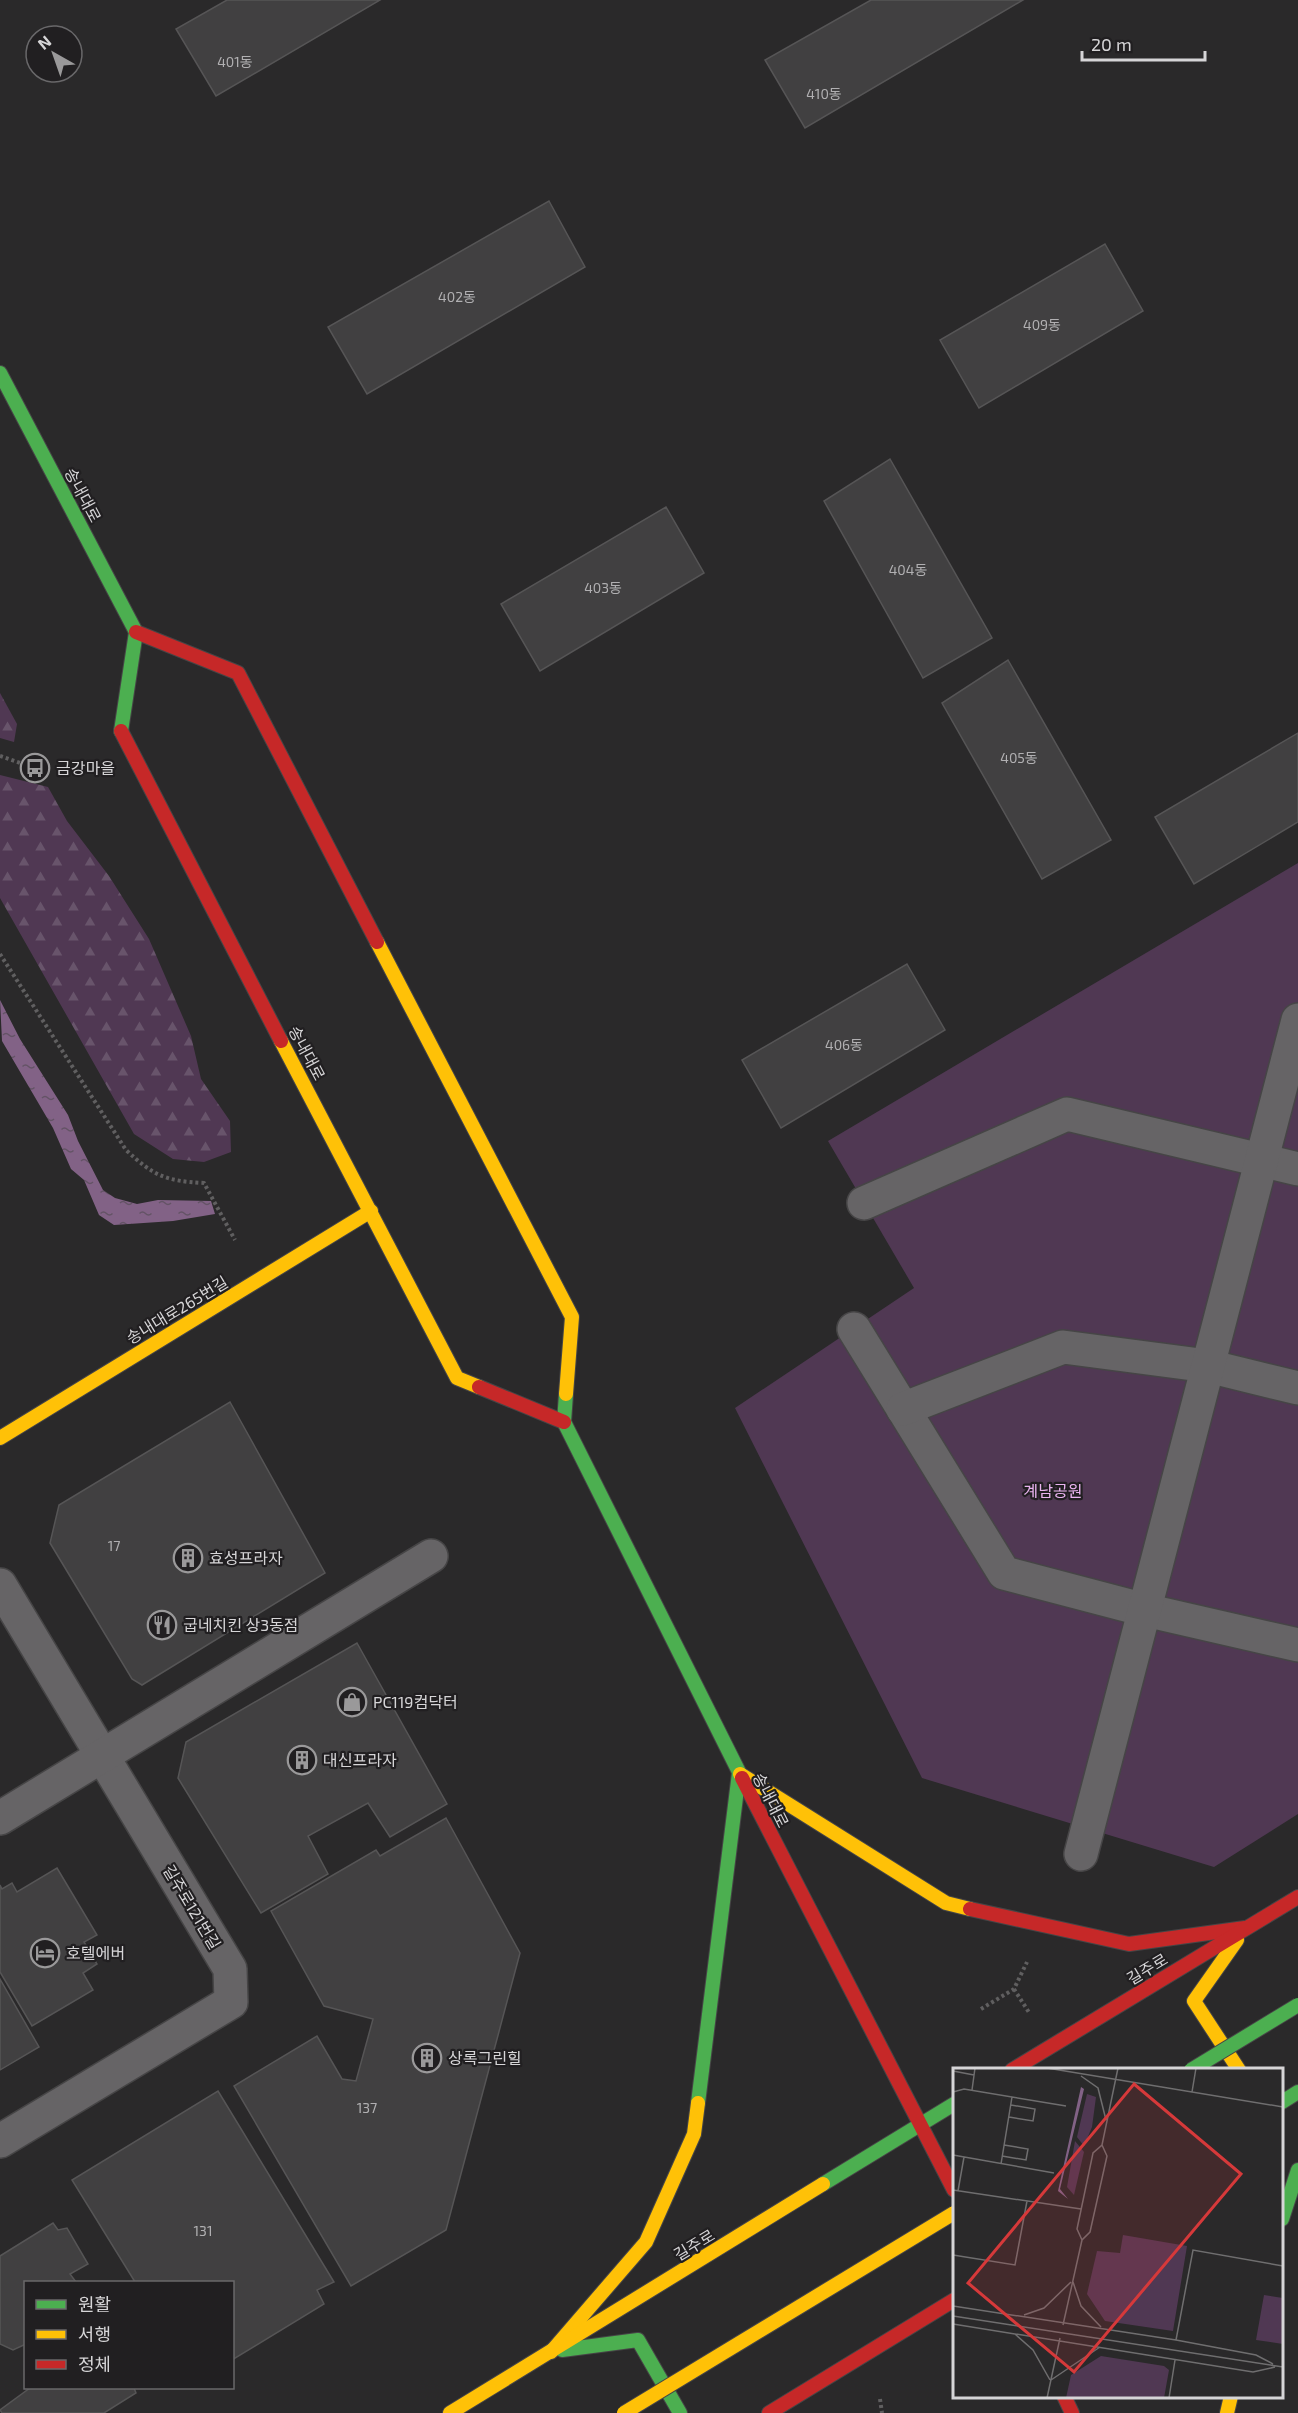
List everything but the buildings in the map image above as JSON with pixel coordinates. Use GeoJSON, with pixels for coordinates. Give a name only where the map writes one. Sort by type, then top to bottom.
{"type":"FeatureCollection","features":[{"type":"Feature","properties":{"kind":"street","name":"송내대로"},"geometry":{"type":"LineString","coordinates":[[0,373],[136,632],[121,734],[457,1378],[564,1422],[739,1773],[953,2188]]}},
{"type":"Feature","properties":{"kind":"street"},"geometry":{"type":"LineString","coordinates":[[8,422],[39,446]]}},
{"type":"Feature","properties":{"kind":"street"},"geometry":{"type":"LineString","coordinates":[[136,632],[238,673],[572,1317],[564,1422]]}},
{"type":"Feature","properties":{"kind":"street"},"geometry":{"type":"LineString","coordinates":[[1081,1854],[1298,1020]]}},
{"type":"Feature","properties":{"kind":"street"},"geometry":{"type":"LineString","coordinates":[[864,1203],[1067,1114],[1298,1169]]}},
{"type":"Feature","properties":{"kind":"street","name":"송내대로265번길"},"geometry":{"type":"LineString","coordinates":[[0,1438],[371,1211]]}},
{"type":"Feature","properties":{"kind":"street"},"geometry":{"type":"LineString","coordinates":[[854,1329],[1005,1573],[1145,1610],[1298,1645]]}},
{"type":"Feature","properties":{"kind":"street"},"geometry":{"type":"LineString","coordinates":[[903,1409],[1063,1347],[1208,1366],[1298,1388]]}},
{"type":"Feature","properties":{"kind":"street"},"geometry":{"type":"LineString","coordinates":[[0,1818],[431,1556]]}},
{"type":"Feature","properties":{"kind":"street","name":"길주로121번길"},"geometry":{"type":"LineString","coordinates":[[0,1585],[230,1969],[231,2002],[0,2141]]}},
{"type":"Feature","properties":{"kind":"street"},"geometry":{"type":"LineString","coordinates":[[551,2352],[646,2242],[694,2134],[739,1773],[946,1902],[1039,1926],[1129,1944],[1245,1928]]}},
{"type":"Feature","properties":{"kind":"street","name":"길주로"},"geometry":{"type":"LineString","coordinates":[[1015,2068],[1298,1897]]}},
{"type":"Feature","properties":{"kind":"street"},"geometry":{"type":"LineString","coordinates":[[1238,2068],[1194,2001],[1245,1928]]}},
{"type":"Feature","properties":{"kind":"street"},"geometry":{"type":"LineString","coordinates":[[1194,2068],[1298,2005]]}},
{"type":"Feature","properties":{"kind":"street"},"geometry":{"type":"LineString","coordinates":[[1283,2101],[1298,2092]]}},
{"type":"Feature","properties":{"kind":"street","name":"길주로"},"geometry":{"type":"LineString","coordinates":[[450,2413],[953,2105]]}},
{"type":"Feature","properties":{"kind":"street"},"geometry":{"type":"LineString","coordinates":[[1283,2213],[1298,2170]]}},
{"type":"Feature","properties":{"kind":"street"},"geometry":{"type":"LineString","coordinates":[[624,2413],[953,2214]]}},
{"type":"Feature","properties":{"kind":"street"},"geometry":{"type":"LineString","coordinates":[[769,2413],[953,2301]]}},
{"type":"Feature","properties":{"kind":"street"},"geometry":{"type":"LineString","coordinates":[[551,2352],[638,2340],[680,2413]]}},
{"type":"Feature","properties":{"kind":"street"},"geometry":{"type":"LineString","coordinates":[[1064,2398],[1072,2413]]}},
{"type":"Feature","properties":{"kind":"street"},"geometry":{"type":"LineString","coordinates":[[1227,2413],[1231,2398]]}},
{"type":"Feature","properties":{"kind":"path"},"geometry":{"type":"LineString","coordinates":[[0,756],[35,768]]}},
{"type":"Feature","properties":{"kind":"path"},"geometry":{"type":"LineString","coordinates":[[0,954],[126,1150],[150,1172],[160,1177],[171,1181],[204,1183],[235,1240]]}},
{"type":"Feature","properties":{"kind":"path"},"geometry":{"type":"LineString","coordinates":[[981,2009],[1014,1989],[1031,1953]]}},
{"type":"Feature","properties":{"kind":"path"},"geometry":{"type":"LineString","coordinates":[[1014,1989],[1036,2022]]}},
{"type":"Feature","properties":{"kind":"path"},"geometry":{"type":"LineString","coordinates":[[880,2399],[882,2413]]}},
{"type":"Feature","properties":{"kind":"green space"},"geometry":{"type":"Polygon","coordinates":[[[0,693],[17,724],[14,742],[0,738],[0,693]]]}},
{"type":"Feature","properties":{"kind":"green space"},"geometry":{"type":"Polygon","coordinates":[[[0,775],[48,787],[67,821],[109,876],[149,939],[191,1036],[201,1079],[230,1121],[231,1152],[204,1162],[173,1159],[134,1134],[0,898],[0,775]]]}},
{"type":"Feature","properties":{"kind":"green space","name":"계남공원"},"geometry":{"type":"Polygon","coordinates":[[[1298,863],[1298,1814],[1214,1867],[922,1778],[735,1408],[914,1288],[828,1141],[1298,863]]]}},
{"type":"Feature","properties":{"kind":"water"},"geometry":{"type":"Polygon","coordinates":[[[0,1000],[20,1039],[68,1115],[78,1141],[103,1190],[115,1198],[137,1204],[158,1200],[211,1201],[215,1214],[173,1221],[114,1225],[99,1215],[84,1180],[71,1169],[53,1128],[2,1041],[0,1000]]]}},
{"type":"Feature","properties":{"kind":"traffic: fast"},"geometry":{"type":"LineString","coordinates":[[0,373],[136,632],[121,731]]}},
{"type":"Feature","properties":{"kind":"traffic: fast"},"geometry":{"type":"LineString","coordinates":[[566,1394],[564,1422],[742,1778]]}},
{"type":"Feature","properties":{"kind":"traffic: fast"},"geometry":{"type":"LineString","coordinates":[[698,2103],[739,1773]]}},
{"type":"Feature","properties":{"kind":"traffic: fast"},"geometry":{"type":"LineString","coordinates":[[1194,2068],[1298,2005]]}},
{"type":"Feature","properties":{"kind":"traffic: fast"},"geometry":{"type":"LineString","coordinates":[[1283,2101],[1298,2092]]}},
{"type":"Feature","properties":{"kind":"traffic: fast"},"geometry":{"type":"LineString","coordinates":[[823,2184],[953,2105]]}},
{"type":"Feature","properties":{"kind":"traffic: fast"},"geometry":{"type":"LineString","coordinates":[[1283,2216],[1298,2170]]}},
{"type":"Feature","properties":{"kind":"traffic: fast"},"geometry":{"type":"LineString","coordinates":[[562,2350],[638,2340],[680,2413]]}},
{"type":"Feature","properties":{"kind":"traffic: slow"},"geometry":{"type":"LineString","coordinates":[[377,942],[572,1317],[566,1394]]}},
{"type":"Feature","properties":{"kind":"traffic: slow"},"geometry":{"type":"LineString","coordinates":[[281,1041],[457,1378],[479,1387]]}},
{"type":"Feature","properties":{"kind":"traffic: slow"},"geometry":{"type":"LineString","coordinates":[[0,1438],[371,1211]]}},
{"type":"Feature","properties":{"kind":"traffic: slow"},"geometry":{"type":"LineString","coordinates":[[740,1774],[946,1903],[970,1909]]}},
{"type":"Feature","properties":{"kind":"traffic: slow"},"geometry":{"type":"LineString","coordinates":[[1237,1940],[1194,2001],[1238,2068]]}},
{"type":"Feature","properties":{"kind":"traffic: slow"},"geometry":{"type":"LineString","coordinates":[[551,2352],[646,2242],[694,2134],[698,2103]]}},
{"type":"Feature","properties":{"kind":"traffic: slow"},"geometry":{"type":"LineString","coordinates":[[450,2413],[823,2184]]}},
{"type":"Feature","properties":{"kind":"traffic: slow"},"geometry":{"type":"LineString","coordinates":[[624,2413],[953,2214]]}},
{"type":"Feature","properties":{"kind":"traffic: slow"},"geometry":{"type":"LineString","coordinates":[[1227,2413],[1231,2398]]}},
{"type":"Feature","properties":{"kind":"traffic: jam"},"geometry":{"type":"LineString","coordinates":[[136,632],[238,673],[377,942]]}},
{"type":"Feature","properties":{"kind":"traffic: jam"},"geometry":{"type":"LineString","coordinates":[[121,731],[281,1041]]}},
{"type":"Feature","properties":{"kind":"traffic: jam"},"geometry":{"type":"LineString","coordinates":[[479,1387],[564,1422]]}},
{"type":"Feature","properties":{"kind":"traffic: jam"},"geometry":{"type":"LineString","coordinates":[[742,1778],[953,2188]]}},
{"type":"Feature","properties":{"kind":"traffic: jam"},"geometry":{"type":"LineString","coordinates":[[1015,2068],[1298,1897]]}},
{"type":"Feature","properties":{"kind":"traffic: jam"},"geometry":{"type":"LineString","coordinates":[[970,1909],[1129,1944],[1245,1928]]}},
{"type":"Feature","properties":{"kind":"traffic: jam"},"geometry":{"type":"LineString","coordinates":[[769,2413],[953,2301]]}},
{"type":"Feature","properties":{"kind":"traffic: jam"},"geometry":{"type":"LineString","coordinates":[[1065,2398],[1072,2413]]}},
{"type":"Feature","properties":{"kind":"place","name":"금강마을"},"geometry":{"type":"Point","coordinates":[35,768]}},
{"type":"Feature","properties":{"kind":"place","name":"효성프라자"},"geometry":{"type":"Point","coordinates":[188,1558]}},
{"type":"Feature","properties":{"kind":"place","name":"굽네치킨 상3동점"},"geometry":{"type":"Point","coordinates":[162,1625]}},
{"type":"Feature","properties":{"kind":"place","name":"PC119컴닥터"},"geometry":{"type":"Point","coordinates":[352,1702]}},
{"type":"Feature","properties":{"kind":"place","name":"대신프라자"},"geometry":{"type":"Point","coordinates":[302,1760]}},
{"type":"Feature","properties":{"kind":"place","name":"호텔에버"},"geometry":{"type":"Point","coordinates":[45,1953]}},
{"type":"Feature","properties":{"kind":"place","name":"상록그린힐"},"geometry":{"type":"Point","coordinates":[427,2058]}}]}
